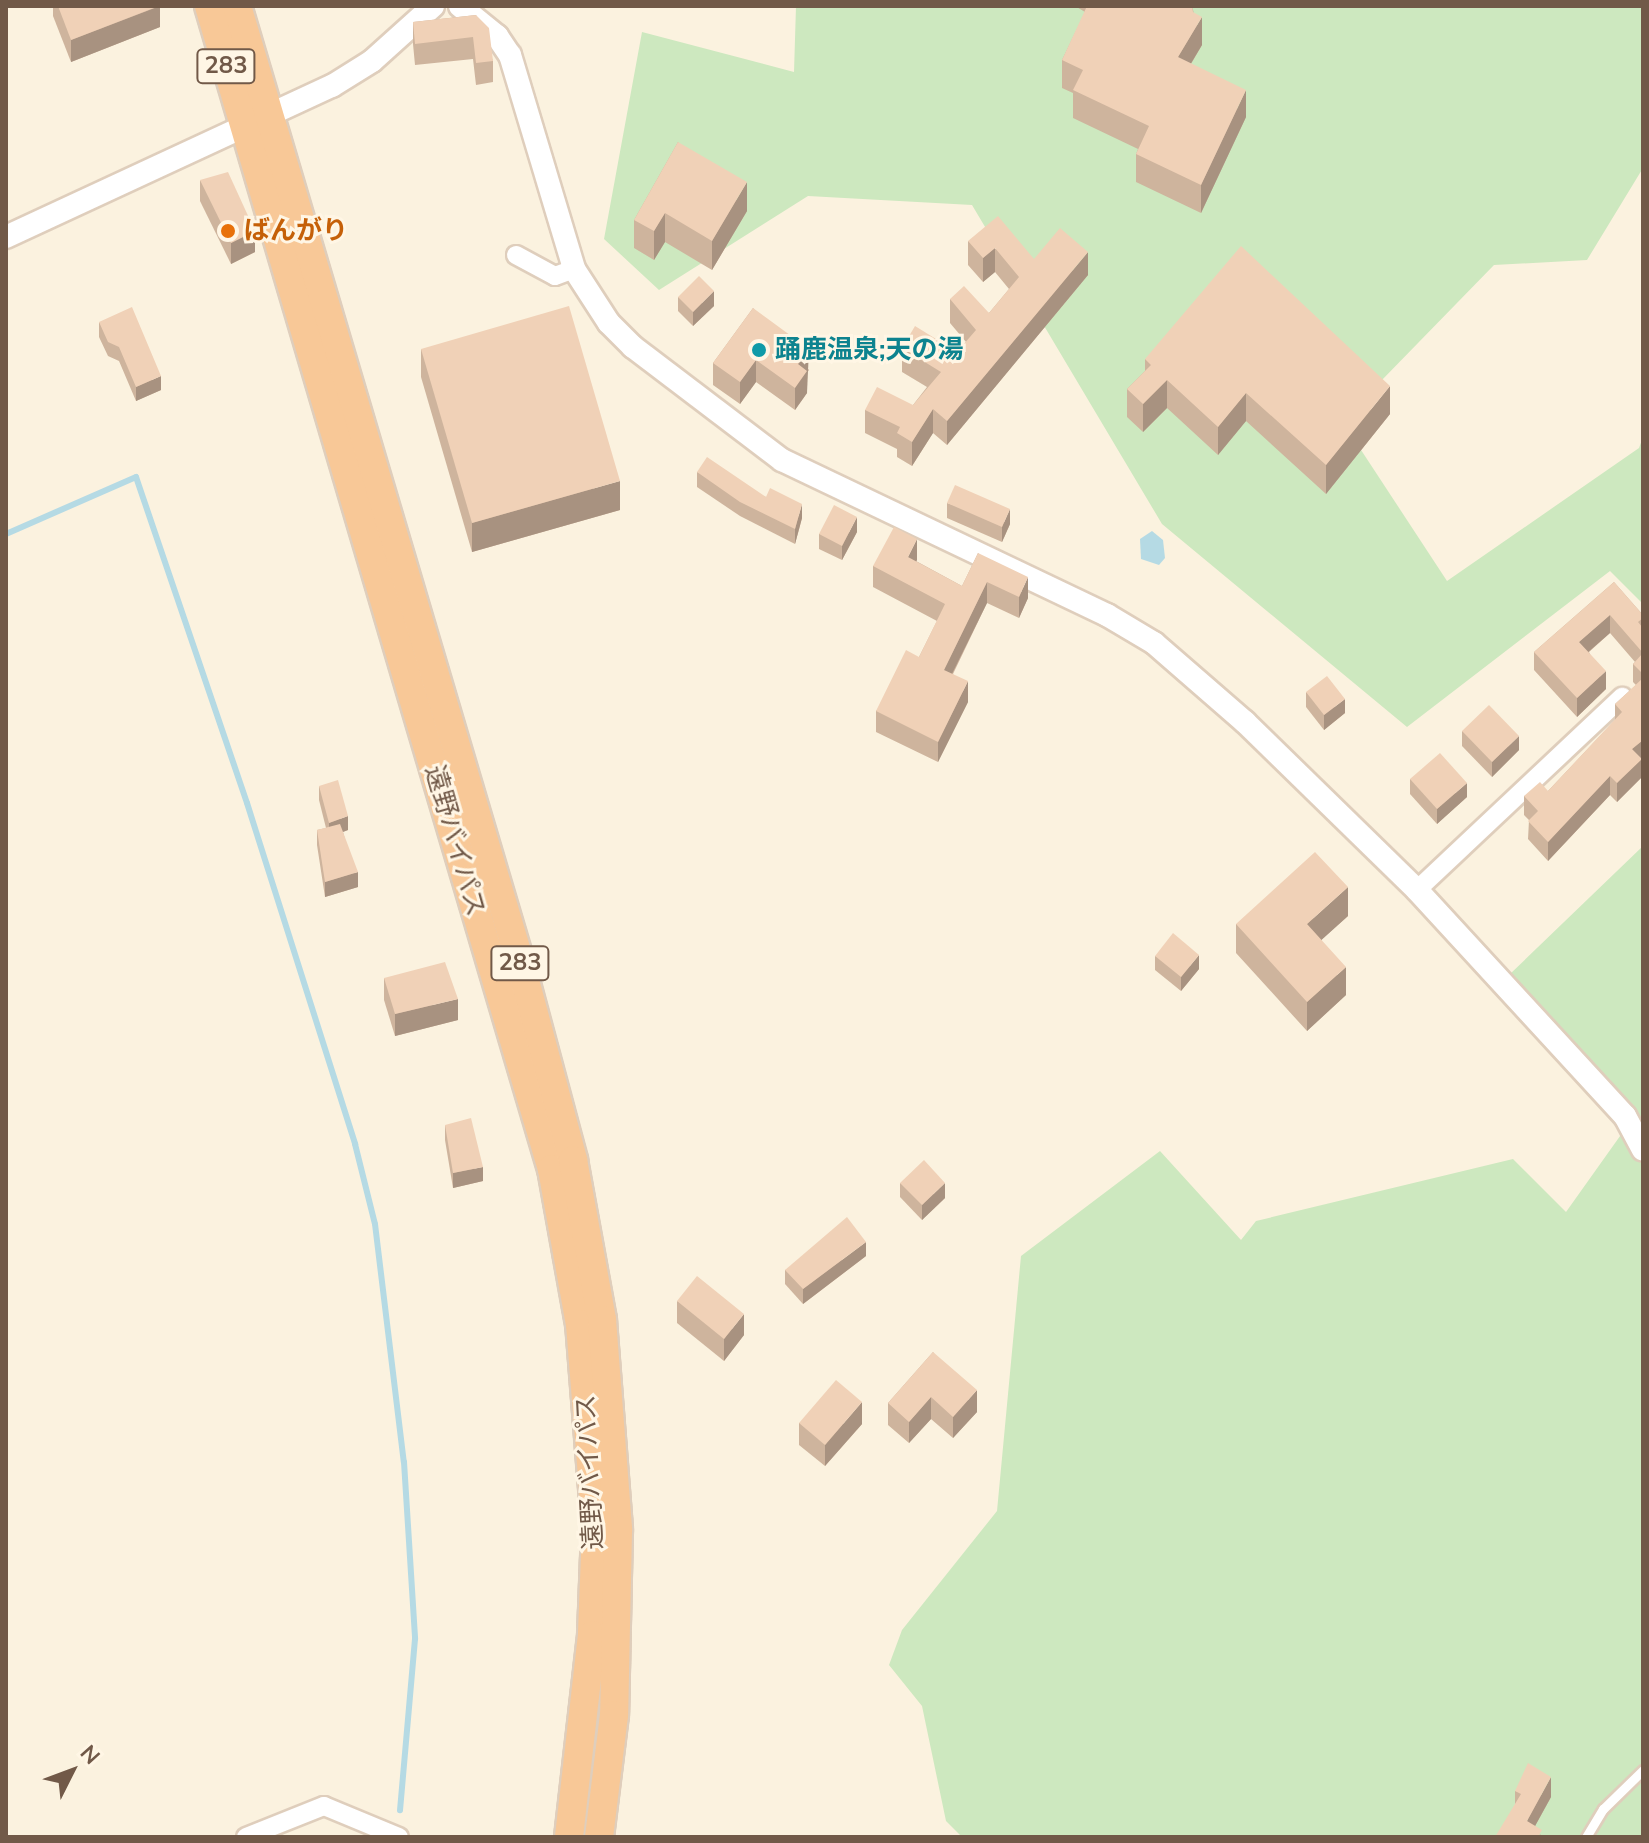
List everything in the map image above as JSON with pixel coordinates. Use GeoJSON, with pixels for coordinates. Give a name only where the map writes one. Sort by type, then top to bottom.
{"type":"FeatureCollection","features":[{"type":"Feature","properties":{"kind":"highway","name":"遠野バイパス"},"geometry":{"type":"LineString","coordinates":[[209,6],[466,831],[573,1160],[602,1320],[612,1418],[618,1631],[614,1715],[599,1837]]}},
{"type":"Feature","properties":{"kind":"highway","name":"遠野バイパス"},"geometry":{"type":"LineString","coordinates":[[237,6],[270,114],[466,831],[552,1169],[580,1324],[596,1529],[592,1635],[569,1837]]}},
{"type":"Feature","properties":{"kind":"street"},"geometry":{"type":"LineString","coordinates":[[6,237],[270,114],[372,61],[433,6]]}},
{"type":"Feature","properties":{"kind":"street"},"geometry":{"type":"LineString","coordinates":[[460,6],[497,36],[510,55],[574,269],[609,323],[633,347],[782,460],[1107,615],[1154,643],[1254,731],[1417,890],[1625,1116],[1643,1150]]}},
{"type":"Feature","properties":{"kind":"street"},"geometry":{"type":"LineString","coordinates":[[516,255],[555,276],[574,269]]}},
{"type":"Feature","properties":{"kind":"street"},"geometry":{"type":"LineString","coordinates":[[1417,890],[1622,697]]}},
{"type":"Feature","properties":{"kind":"street"},"geometry":{"type":"LineString","coordinates":[[246,1837],[324,1806],[399,1837]]}},
{"type":"Feature","properties":{"kind":"lane"},"geometry":{"type":"LineString","coordinates":[[1586,1837],[1603,1809],[1643,1770]]}},
{"type":"Feature","properties":{"kind":"green space"},"geometry":{"type":"Polygon","coordinates":[[[796,6],[1643,6],[1643,168],[1587,260],[1494,265],[1342,421],[1447,581],[1639,448],[1643,437],[1643,604],[1610,571],[1407,727],[1162,524],[972,205],[808,196],[659,290],[604,239],[642,32],[794,72],[796,6]]]}},
{"type":"Feature","properties":{"kind":"green space"},"geometry":{"type":"Polygon","coordinates":[[[1643,846],[1643,1837],[962,1837],[946,1821],[922,1706],[889,1665],[902,1630],[997,1511],[1021,1256],[1160,1151],[1241,1240],[1256,1221],[1513,1159],[1566,1212],[1635,1115],[1509,975],[1643,846]]]}},
{"type":"Feature","properties":{"kind":"water"},"geometry":{"type":"Polygon","coordinates":[[[1152,531],[1163,540],[1165,558],[1159,565],[1141,559],[1140,539],[1152,531]]]}},
{"type":"Feature","properties":{"kind":"building"},"geometry":{"type":"Polygon","coordinates":[[[58,6],[159,6],[71,40],[58,6]]]}},
{"type":"Feature","properties":{"kind":"building"},"geometry":{"type":"Polygon","coordinates":[[[1087,6],[1192,6],[1193,12],[1202,17],[1178,57],[1246,90],[1201,185],[1136,154],[1149,126],[1073,90],[1083,70],[1062,60],[1087,6]]]}},
{"type":"Feature","properties":{"kind":"building"},"geometry":{"type":"Polygon","coordinates":[[[476,15],[489,28],[493,61],[476,63],[473,37],[415,44],[413,22],[476,15]]]}},
{"type":"Feature","properties":{"kind":"building"},"geometry":{"type":"Polygon","coordinates":[[[678,142],[747,182],[712,241],[665,213],[654,231],[634,220],[678,142]]]}},
{"type":"Feature","properties":{"kind":"building"},"geometry":{"type":"Polygon","coordinates":[[[228,172],[255,231],[231,243],[200,180],[228,172]]]}},
{"type":"Feature","properties":{"kind":"building"},"geometry":{"type":"Polygon","coordinates":[[[998,216],[1034,259],[1060,228],[1088,252],[947,421],[933,409],[912,442],[897,433],[900,427],[865,410],[877,387],[913,405],[941,372],[902,348],[915,326],[957,352],[976,330],[950,299],[964,286],[989,313],[1019,277],[995,248],[983,258],[968,241],[998,216]]]}},
{"type":"Feature","properties":{"kind":"building"},"geometry":{"type":"Polygon","coordinates":[[[1241,246],[1390,386],[1326,465],[1246,393],[1218,427],[1167,380],[1143,404],[1127,389],[1151,365],[1145,359],[1241,246]]]}},
{"type":"Feature","properties":{"kind":"building"},"geometry":{"type":"Polygon","coordinates":[[[699,276],[714,291],[693,312],[678,297],[699,276]]]}},
{"type":"Feature","properties":{"kind":"building"},"geometry":{"type":"Polygon","coordinates":[[[569,306],[620,481],[472,523],[421,349],[569,306]]]}},
{"type":"Feature","properties":{"kind":"building"},"geometry":{"type":"Polygon","coordinates":[[[132,307],[161,376],[136,387],[119,347],[108,342],[99,322],[132,307]]]}},
{"type":"Feature","properties":{"kind":"building"},"geometry":{"type":"Polygon","coordinates":[[[753,308],[809,349],[798,364],[807,371],[795,388],[756,360],[740,382],[713,363],[753,308]]]}},
{"type":"Feature","properties":{"kind":"building"},"geometry":{"type":"Polygon","coordinates":[[[707,457],[766,497],[770,488],[802,504],[795,529],[740,502],[697,472],[707,457]]]}},
{"type":"Feature","properties":{"kind":"building"},"geometry":{"type":"Polygon","coordinates":[[[955,485],[1010,509],[1002,527],[947,503],[955,485]]]}},
{"type":"Feature","properties":{"kind":"building"},"geometry":{"type":"Polygon","coordinates":[[[834,505],[857,517],[842,546],[819,534],[834,505]]]}},
{"type":"Feature","properties":{"kind":"building"},"geometry":{"type":"Polygon","coordinates":[[[894,527],[917,539],[908,557],[962,586],[978,553],[1028,577],[1019,597],[987,582],[944,670],[968,681],[938,742],[876,711],[906,650],[919,657],[945,604],[873,566],[894,527]]]}},
{"type":"Feature","properties":{"kind":"building"},"geometry":{"type":"Polygon","coordinates":[[[1614,582],[1643,615],[1638,622],[1643,628],[1643,653],[1610,615],[1579,642],[1606,671],[1577,698],[1534,652],[1614,582]]]}},
{"type":"Feature","properties":{"kind":"building"},"geometry":{"type":"Polygon","coordinates":[[[1643,653],[1643,674],[1633,664],[1643,653]]]}},
{"type":"Feature","properties":{"kind":"building"},"geometry":{"type":"Polygon","coordinates":[[[1327,676],[1345,699],[1324,715],[1306,692],[1327,676]]]}},
{"type":"Feature","properties":{"kind":"building"},"geometry":{"type":"Polygon","coordinates":[[[1643,678],[1643,740],[1632,749],[1642,759],[1617,783],[1610,776],[1548,842],[1528,821],[1538,811],[1524,796],[1540,782],[1548,791],[1622,712],[1615,704],[1643,678]]]}},
{"type":"Feature","properties":{"kind":"building"},"geometry":{"type":"Polygon","coordinates":[[[1489,705],[1519,736],[1492,762],[1462,731],[1489,705]]]}},
{"type":"Feature","properties":{"kind":"building"},"geometry":{"type":"Polygon","coordinates":[[[1440,753],[1467,783],[1437,809],[1410,779],[1440,753]]]}},
{"type":"Feature","properties":{"kind":"building"},"geometry":{"type":"Polygon","coordinates":[[[338,780],[348,816],[329,823],[319,786],[338,780]]]}},
{"type":"Feature","properties":{"kind":"building"},"geometry":{"type":"Polygon","coordinates":[[[340,824],[358,872],[325,882],[317,830],[340,824]]]}},
{"type":"Feature","properties":{"kind":"building"},"geometry":{"type":"Polygon","coordinates":[[[1315,852],[1348,887],[1307,924],[1346,967],[1307,1002],[1236,924],[1315,852]]]}},
{"type":"Feature","properties":{"kind":"building"},"geometry":{"type":"Polygon","coordinates":[[[1173,933],[1199,955],[1181,977],[1155,956],[1173,933]]]}},
{"type":"Feature","properties":{"kind":"building"},"geometry":{"type":"Polygon","coordinates":[[[445,962],[458,999],[395,1014],[384,978],[445,962]]]}},
{"type":"Feature","properties":{"kind":"building"},"geometry":{"type":"Polygon","coordinates":[[[471,1118],[483,1167],[453,1173],[445,1125],[471,1118]]]}},
{"type":"Feature","properties":{"kind":"building"},"geometry":{"type":"Polygon","coordinates":[[[924,1160],[945,1183],[922,1205],[900,1183],[924,1160]]]}},
{"type":"Feature","properties":{"kind":"building"},"geometry":{"type":"Polygon","coordinates":[[[847,1217],[866,1242],[803,1289],[785,1270],[847,1217]]]}},
{"type":"Feature","properties":{"kind":"building"},"geometry":{"type":"Polygon","coordinates":[[[697,1276],[744,1314],[724,1339],[677,1301],[697,1276]]]}},
{"type":"Feature","properties":{"kind":"building"},"geometry":{"type":"Polygon","coordinates":[[[933,1352],[977,1390],[953,1417],[931,1397],[909,1422],[888,1403],[933,1352]]]}},
{"type":"Feature","properties":{"kind":"building"},"geometry":{"type":"Polygon","coordinates":[[[836,1380],[862,1402],[825,1445],[799,1423],[836,1380]]]}},
{"type":"Feature","properties":{"kind":"building"},"geometry":{"type":"Polygon","coordinates":[[[1528,1763],[1551,1777],[1527,1821],[1542,1830],[1538,1837],[1495,1837],[1521,1794],[1515,1791],[1528,1763]]]}},
{"type":"Feature","properties":{"kind":"waterway"},"geometry":{"type":"LineString","coordinates":[[6,534],[136,477],[247,803],[355,1144],[375,1224],[404,1462],[415,1639],[400,1810]]}},
{"type":"Feature","properties":{"kind":"place","name":"ばんがり"},"geometry":{"type":"Point","coordinates":[228,231]}},
{"type":"Feature","properties":{"kind":"place","name":"踊鹿温泉;天の湯"},"geometry":{"type":"Point","coordinates":[759,350]}}]}
